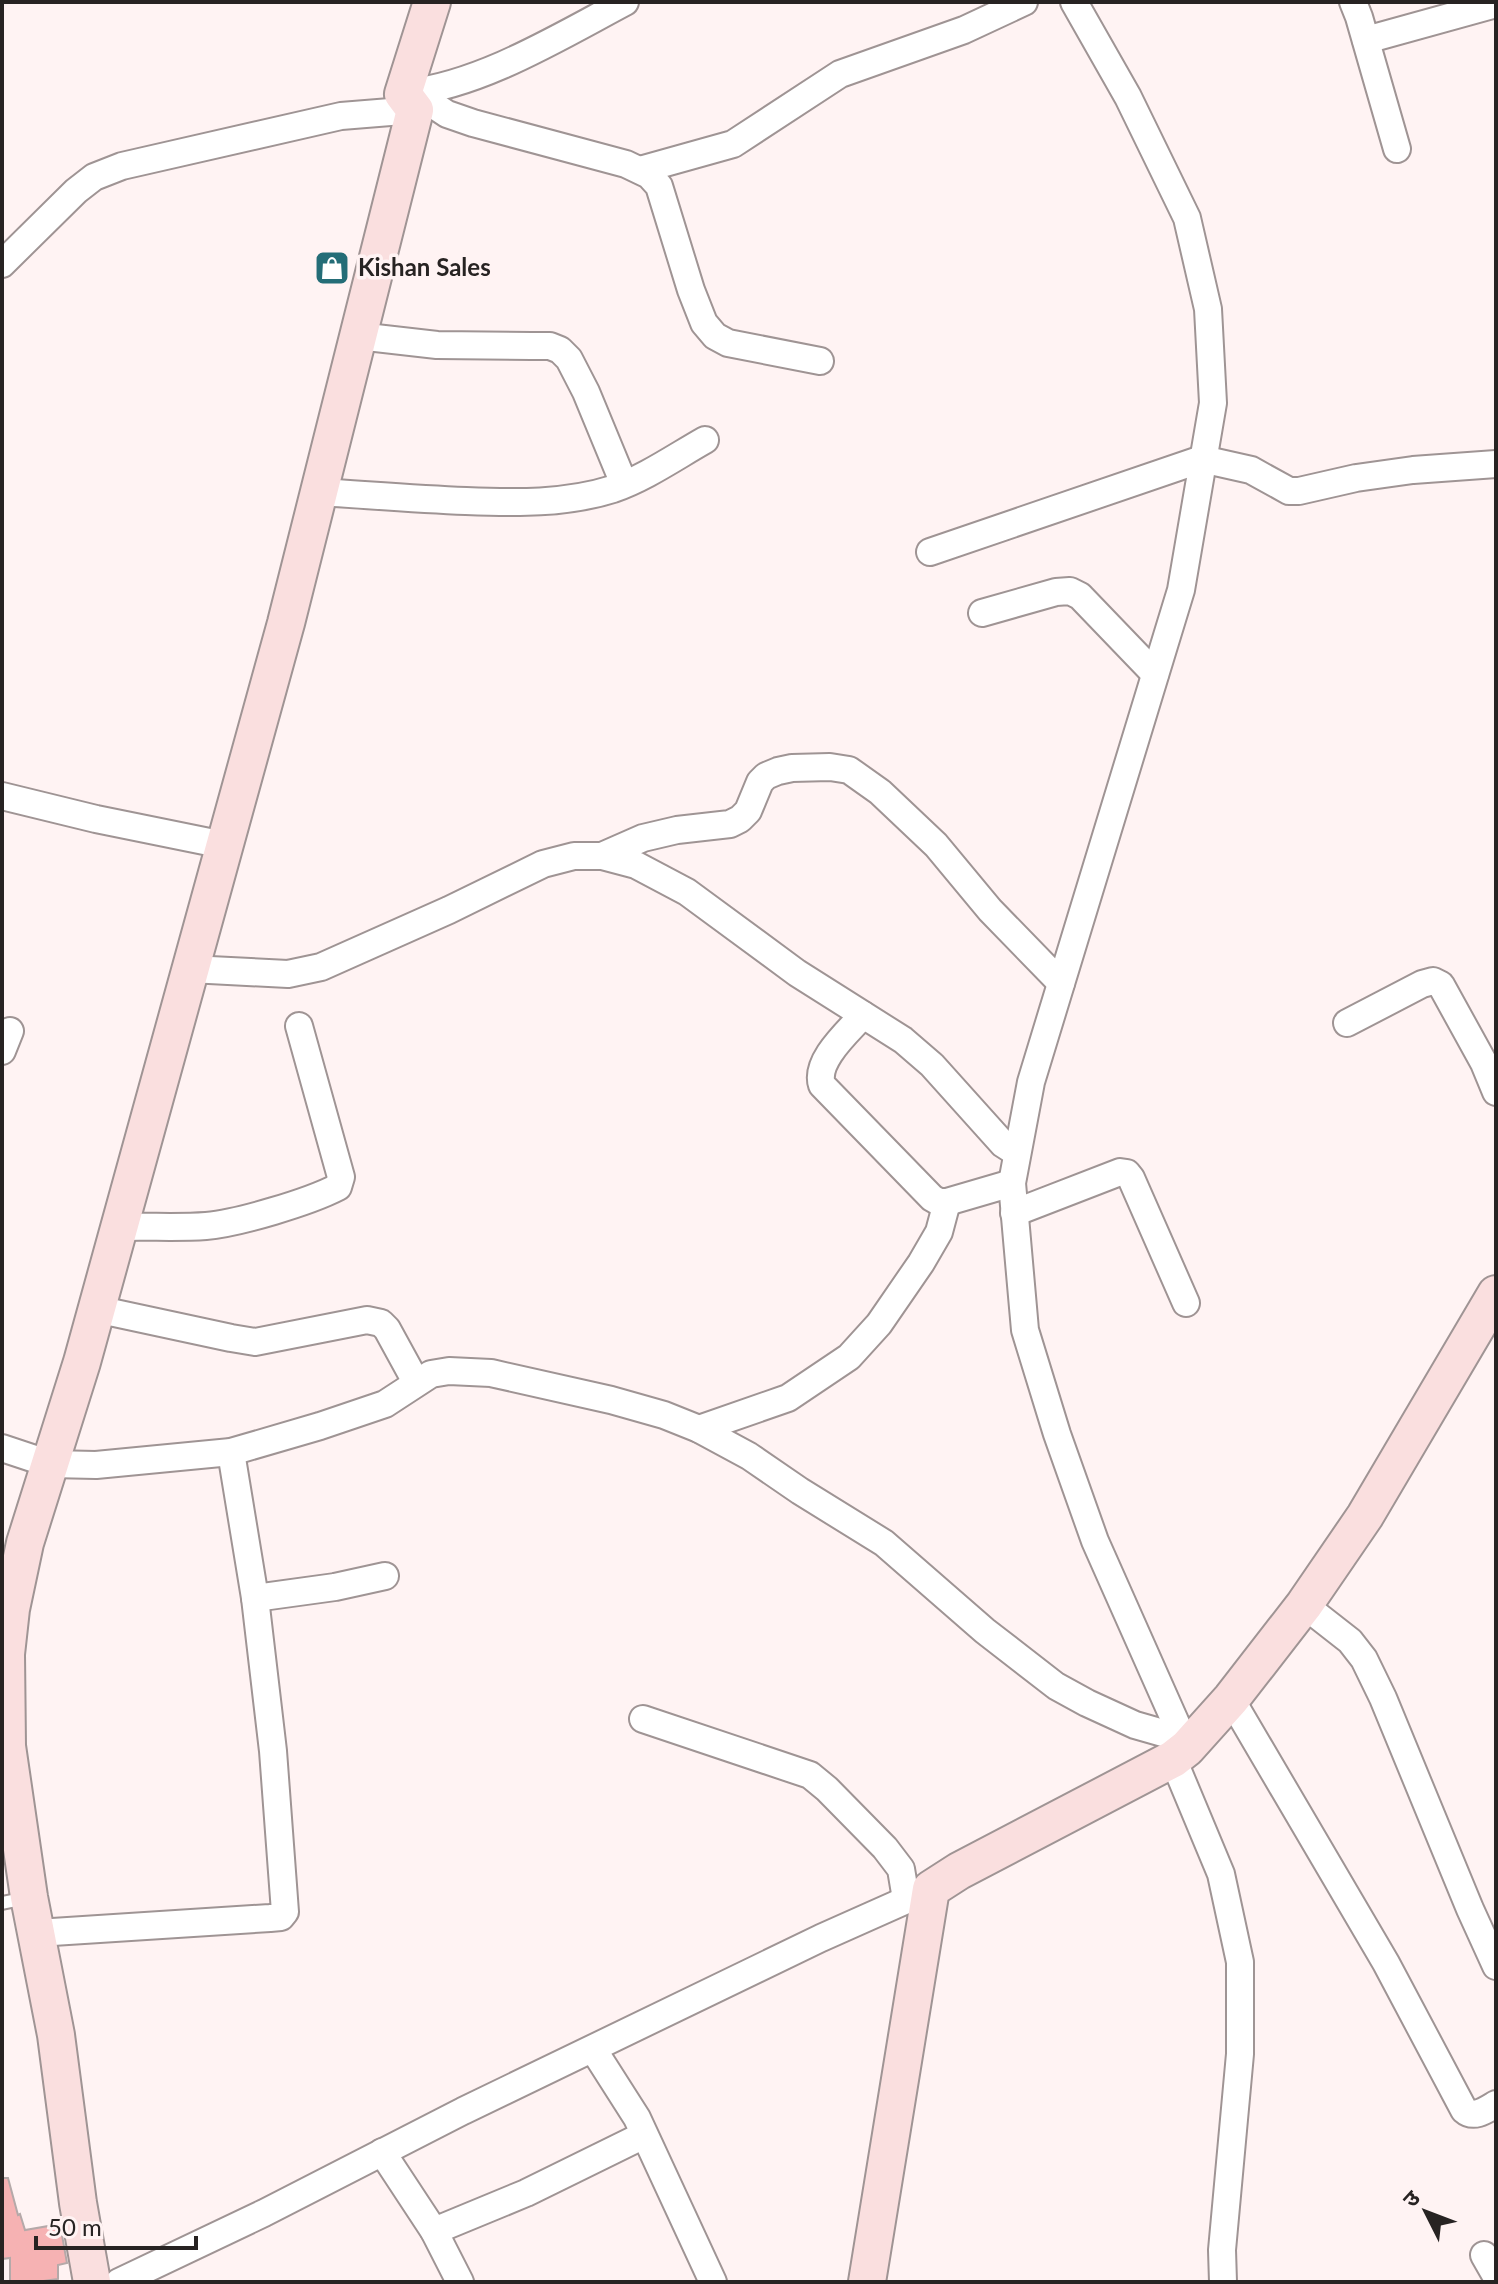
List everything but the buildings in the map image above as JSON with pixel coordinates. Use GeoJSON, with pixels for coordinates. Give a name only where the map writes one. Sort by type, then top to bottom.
{"type":"FeatureCollection","features":[{"type":"Feature","properties":{"kind":"main road"},"geometry":{"type":"LineString","coordinates":[[92,2282],[78,2203],[56,2035],[37,1933],[16,1900],[7,1746],[6,1654],[11,1609],[25,1543],[96,1309],[286,623],[358,336],[432,2]]}},
{"type":"Feature","properties":{"kind":"main road"},"geometry":{"type":"LineString","coordinates":[[867,2282],[918,1894],[1181,1749],[1231,1699],[1304,1605],[1365,1516],[1493,1306]]}},
{"type":"Feature","properties":{"kind":"street"},"geometry":{"type":"LineString","coordinates":[[2,264],[94,177],[122,166],[410,99],[525,55],[625,2]]}},
{"type":"Feature","properties":{"kind":"street"},"geometry":{"type":"LineString","coordinates":[[640,170],[733,144],[840,74],[964,30],[1024,2]]}},
{"type":"Feature","properties":{"kind":"street"},"geometry":{"type":"LineString","coordinates":[[1074,2],[1128,97],[1187,218],[1208,309],[1213,403],[1181,590],[1031,1082],[1012,1183],[1025,1330],[1095,1541],[1181,1749],[1221,1874],[1240,1962],[1240,2054],[1222,2250],[1223,2282]]}},
{"type":"Feature","properties":{"kind":"street"},"geometry":{"type":"LineString","coordinates":[[1353,2],[1397,149]]}},
{"type":"Feature","properties":{"kind":"street"},"geometry":{"type":"LineString","coordinates":[[1366,40],[1496,4]]}},
{"type":"Feature","properties":{"kind":"street"},"geometry":{"type":"LineString","coordinates":[[410,99],[473,123],[626,164],[649,175],[659,186],[704,323],[715,336],[728,343],[820,361]]}},
{"type":"Feature","properties":{"kind":"street"},"geometry":{"type":"LineString","coordinates":[[358,336],[437,345],[550,346],[560,350],[569,359],[586,392],[624,484]]}},
{"type":"Feature","properties":{"kind":"street"},"geometry":{"type":"LineString","coordinates":[[319,492],[520,503],[568,498],[611,490],[705,440]]}},
{"type":"Feature","properties":{"kind":"street"},"geometry":{"type":"LineString","coordinates":[[930,552],[1202,459],[1251,470],[1289,491],[1413,470],[1496,464]]}},
{"type":"Feature","properties":{"kind":"street"},"geometry":{"type":"LineString","coordinates":[[982,613],[1056,592],[1070,591],[1080,596],[1155,674]]}},
{"type":"Feature","properties":{"kind":"street"},"geometry":{"type":"LineString","coordinates":[[602,856],[643,838],[677,830],[730,824],[748,811],[760,782],[778,771],[830,767],[849,770],[880,792],[936,845],[990,910],[1061,983]]}},
{"type":"Feature","properties":{"kind":"street"},"geometry":{"type":"LineString","coordinates":[[2,796],[224,845]]}},
{"type":"Feature","properties":{"kind":"street"},"geometry":{"type":"LineString","coordinates":[[190,969],[288,974],[321,967],[543,864],[574,856],[602,856],[636,865],[687,892],[797,973],[903,1040],[932,1065],[1003,1144],[1017,1153]]}},
{"type":"Feature","properties":{"kind":"street"},"geometry":{"type":"LineString","coordinates":[[1347,1023],[1433,981],[1441,985],[1484,1063],[1496,1092]]}},
{"type":"Feature","properties":{"kind":"street"},"geometry":{"type":"LineString","coordinates":[[863,1015],[828,1056],[820,1078],[822,1085],[919,1187],[939,1202],[1012,1183]]}},
{"type":"Feature","properties":{"kind":"street"},"geometry":{"type":"LineString","coordinates":[[119,1227],[208,1225],[264,1212],[338,1187],[341,1177],[299,1026]]}},
{"type":"Feature","properties":{"kind":"street"},"geometry":{"type":"LineString","coordinates":[[1014,1213],[1120,1172],[1127,1173],[1186,1303]]}},
{"type":"Feature","properties":{"kind":"street"},"geometry":{"type":"LineString","coordinates":[[699,1429],[788,1398],[849,1357],[879,1324],[921,1263],[939,1232],[947,1202]]}},
{"type":"Feature","properties":{"kind":"street"},"geometry":{"type":"LineString","coordinates":[[96,1309],[255,1342],[373,1320],[387,1329],[416,1382]]}},
{"type":"Feature","properties":{"kind":"street"},"geometry":{"type":"LineString","coordinates":[[2,1448],[50,1464],[96,1465],[231,1452],[385,1404],[431,1374],[449,1371],[491,1373],[611,1400],[699,1429],[773,1471],[884,1543],[985,1631],[1056,1686],[1181,1749]]}},
{"type":"Feature","properties":{"kind":"street"},"geometry":{"type":"LineString","coordinates":[[37,1933],[283,1916],[285,1912],[273,1751],[255,1598],[231,1452]]}},
{"type":"Feature","properties":{"kind":"street"},"geometry":{"type":"LineString","coordinates":[[255,1598],[335,1587],[385,1576]]}},
{"type":"Feature","properties":{"kind":"street"},"geometry":{"type":"LineString","coordinates":[[1304,1605],[1350,1641],[1364,1659],[1496,1966]]}},
{"type":"Feature","properties":{"kind":"street"},"geometry":{"type":"LineString","coordinates":[[1231,1699],[1386,1963],[1464,2110],[1474,2115],[1496,2104]]}},
{"type":"Feature","properties":{"kind":"street"},"geometry":{"type":"LineString","coordinates":[[119,2282],[593,2049],[918,1894],[885,1848],[810,1775],[643,1719]]}},
{"type":"Feature","properties":{"kind":"street"},"geometry":{"type":"LineString","coordinates":[[593,2049],[637,2118],[713,2282]]}},
{"type":"Feature","properties":{"kind":"street"},"geometry":{"type":"LineString","coordinates":[[434,2231],[526,2193],[644,2135]]}},
{"type":"Feature","properties":{"kind":"street"},"geometry":{"type":"LineString","coordinates":[[382,2152],[434,2231],[460,2282]]}},
{"type":"Feature","properties":{"kind":"place","name":"Kishan Sales"},"geometry":{"type":"Point","coordinates":[332,268]}}]}
